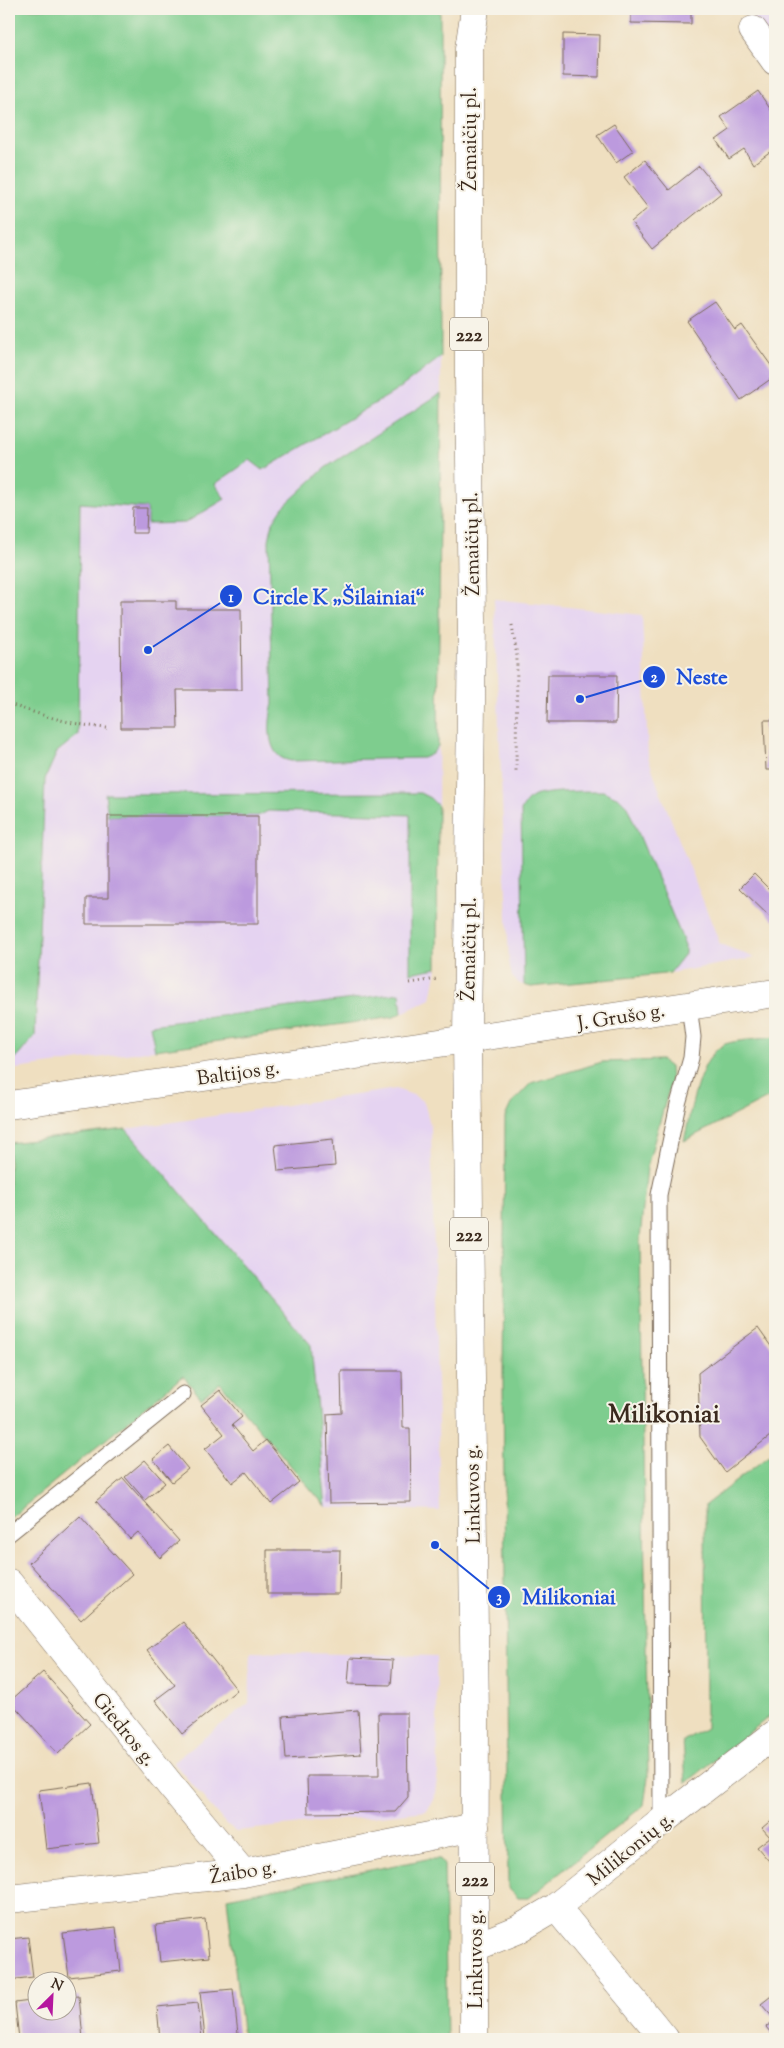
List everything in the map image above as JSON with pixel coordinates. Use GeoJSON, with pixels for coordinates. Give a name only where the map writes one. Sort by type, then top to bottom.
{"type":"FeatureCollection","features":[{"type":"Feature","properties":{"kind":"main road","name":"Žemaičių pl."},"geometry":{"type":"LineString","coordinates":[[462,9],[469,49]]}},
{"type":"Feature","properties":{"kind":"main road","name":"Žemaičių pl."},"geometry":{"type":"LineString","coordinates":[[467,1039],[472,620],[469,377],[469,49],[475,9]]}},
{"type":"Feature","properties":{"kind":"main road"},"geometry":{"type":"LineString","coordinates":[[753,30],[775,61]]}},
{"type":"Feature","properties":{"kind":"main road","name":"J. Grušo g."},"geometry":{"type":"LineString","coordinates":[[467,1039],[775,993]]}},
{"type":"Feature","properties":{"kind":"main road","name":"Baltijos g."},"geometry":{"type":"LineString","coordinates":[[9,1105],[467,1039]]}},
{"type":"Feature","properties":{"kind":"main road","name":"Linkuvos g."},"geometry":{"type":"LineString","coordinates":[[467,1039],[475,1828],[474,2039]]}},
{"type":"Feature","properties":{"kind":"main road","name":"Giedros g."},"geometry":{"type":"LineString","coordinates":[[9,1583],[243,1873]]}},
{"type":"Feature","properties":{"kind":"main road","name":"Milikonių g."},"geometry":{"type":"LineString","coordinates":[[475,1947],[517,1930],[556,1907],[661,1822],[775,1734]]}},
{"type":"Feature","properties":{"kind":"main road","name":"Žaibo g."},"geometry":{"type":"LineString","coordinates":[[9,1899],[243,1873],[475,1828]]}},
{"type":"Feature","properties":{"kind":"main road"},"geometry":{"type":"LineString","coordinates":[[556,1907],[665,2039]]}},
{"type":"Feature","properties":{"kind":"lane"},"geometry":{"type":"LineString","coordinates":[[661,1822],[659,1195],[678,1104],[691,1058],[693,1037],[689,1005]]}},
{"type":"Feature","properties":{"kind":"lane"},"geometry":{"type":"LineString","coordinates":[[9,1534],[182,1394]]}},
{"type":"Feature","properties":{"kind":"path"},"geometry":{"type":"LineString","coordinates":[[512,625],[517,656],[516,772]]}},
{"type":"Feature","properties":{"kind":"path"},"geometry":{"type":"LineString","coordinates":[[9,704],[45,717],[82,726],[107,728]]}},
{"type":"Feature","properties":{"kind":"shaded area"},"geometry":{"type":"Polygon","coordinates":[[[746,9],[775,9],[775,48],[746,9]]]}},
{"type":"Feature","properties":{"kind":"shaded area"},"geometry":{"type":"Polygon","coordinates":[[[441,357],[437,968],[431,999],[394,1017],[9,1070],[9,1062],[18,1056],[35,1036],[45,779],[57,752],[78,735],[80,503],[147,508],[147,524],[225,499],[215,484],[250,459],[263,470],[396,391],[441,357]]]}},
{"type":"Feature","properties":{"kind":"shaded area"},"geometry":{"type":"Polygon","coordinates":[[[494,599],[642,615],[648,757],[720,944],[755,958],[664,974],[531,987],[520,984],[512,977],[509,962],[494,599]]]}},
{"type":"Feature","properties":{"kind":"shaded area"},"geometry":{"type":"Polygon","coordinates":[[[396,1089],[413,1095],[424,1102],[431,1128],[440,1511],[326,1507],[311,1345],[126,1129],[396,1089]]]}},
{"type":"Feature","properties":{"kind":"shaded area"},"geometry":{"type":"Polygon","coordinates":[[[251,1652],[436,1656],[438,1772],[434,1800],[426,1811],[236,1831],[225,1823],[173,1762],[249,1703],[251,1652]]]}},
{"type":"Feature","properties":{"kind":"green space"},"geometry":{"type":"Polygon","coordinates":[[[9,9],[440,9],[441,357],[396,391],[263,470],[250,460],[215,484],[225,499],[185,523],[147,524],[147,508],[80,503],[78,735],[57,752],[45,779],[35,1036],[18,1056],[9,1062],[9,9]]]}},
{"type":"Feature","properties":{"kind":"green space"},"geometry":{"type":"Polygon","coordinates":[[[441,393],[438,746],[432,754],[423,758],[291,761],[283,759],[274,749],[270,737],[273,704],[269,540],[273,522],[283,507],[325,468],[441,393]]]}},
{"type":"Feature","properties":{"kind":"green space"},"geometry":{"type":"Polygon","coordinates":[[[603,791],[619,798],[627,806],[685,945],[685,954],[670,973],[531,987],[524,985],[521,811],[529,799],[541,794],[603,791]]]}},
{"type":"Feature","properties":{"kind":"green space"},"geometry":{"type":"Polygon","coordinates":[[[420,793],[430,798],[438,806],[437,968],[410,973],[410,815],[268,811],[258,816],[108,816],[105,794],[420,793]]]}},
{"type":"Feature","properties":{"kind":"green space"},"geometry":{"type":"Polygon","coordinates":[[[400,993],[402,1013],[394,1017],[155,1050],[150,1025],[400,993]]]}},
{"type":"Feature","properties":{"kind":"green space"},"geometry":{"type":"Polygon","coordinates":[[[775,1037],[775,1094],[684,1141],[697,1087],[708,1061],[715,1051],[725,1044],[775,1037]]]}},
{"type":"Feature","properties":{"kind":"green space"},"geometry":{"type":"Polygon","coordinates":[[[661,1060],[670,1067],[671,1082],[647,1167],[640,1239],[648,1777],[644,1805],[529,1898],[518,1898],[508,1888],[503,1381],[505,1117],[511,1104],[531,1083],[602,1062],[661,1060]]]}},
{"type":"Feature","properties":{"kind":"green space"},"geometry":{"type":"Polygon","coordinates":[[[126,1129],[311,1345],[326,1507],[220,1383],[201,1398],[183,1376],[9,1519],[9,1143],[126,1129]]]}},
{"type":"Feature","properties":{"kind":"green space"},"geometry":{"type":"Polygon","coordinates":[[[775,1451],[775,1712],[686,1783],[683,1741],[706,1728],[705,1505],[775,1451]]]}},
{"type":"Feature","properties":{"kind":"green space"},"geometry":{"type":"Polygon","coordinates":[[[427,1859],[440,1859],[444,1864],[447,2039],[243,2039],[227,1898],[427,1859]]]}},
{"type":"Feature","properties":{"kind":"building"},"geometry":{"type":"Polygon","coordinates":[[[631,9],[691,9],[691,24],[631,23],[631,9]]]}},
{"type":"Feature","properties":{"kind":"building"},"geometry":{"type":"Polygon","coordinates":[[[563,34],[600,35],[599,77],[563,76],[563,34]]]}},
{"type":"Feature","properties":{"kind":"building"},"geometry":{"type":"Polygon","coordinates":[[[758,91],[775,116],[775,148],[753,164],[744,149],[729,159],[716,140],[730,130],[721,117],[758,91]]]}},
{"type":"Feature","properties":{"kind":"building"},"geometry":{"type":"Polygon","coordinates":[[[614,124],[633,151],[616,163],[597,135],[614,124]]]}},
{"type":"Feature","properties":{"kind":"building"},"geometry":{"type":"Polygon","coordinates":[[[645,160],[669,190],[699,166],[721,193],[652,249],[631,222],[648,208],[624,177],[645,160]]]}},
{"type":"Feature","properties":{"kind":"building"},"geometry":{"type":"Polygon","coordinates":[[[715,302],[735,330],[742,325],[775,371],[775,376],[741,400],[687,321],[715,302]]]}},
{"type":"Feature","properties":{"kind":"building"},"geometry":{"type":"Polygon","coordinates":[[[133,508],[147,508],[146,533],[132,533],[133,508]]]}},
{"type":"Feature","properties":{"kind":"building"},"geometry":{"type":"Polygon","coordinates":[[[120,601],[176,601],[176,609],[241,609],[242,690],[177,690],[178,728],[121,728],[120,601]]]}},
{"type":"Feature","properties":{"kind":"building"},"geometry":{"type":"Polygon","coordinates":[[[548,675],[617,675],[616,723],[547,723],[548,675]]]}},
{"type":"Feature","properties":{"kind":"building"},"geometry":{"type":"Polygon","coordinates":[[[764,720],[775,720],[775,770],[766,770],[764,720]]]}},
{"type":"Feature","properties":{"kind":"building"},"geometry":{"type":"Polygon","coordinates":[[[108,816],[258,816],[258,924],[86,924],[86,898],[108,898],[108,816]]]}},
{"type":"Feature","properties":{"kind":"building"},"geometry":{"type":"Polygon","coordinates":[[[754,874],[775,895],[775,922],[740,888],[754,874]]]}},
{"type":"Feature","properties":{"kind":"building"},"geometry":{"type":"Polygon","coordinates":[[[333,1139],[335,1166],[278,1171],[275,1145],[333,1139]]]}},
{"type":"Feature","properties":{"kind":"building"},"geometry":{"type":"Polygon","coordinates":[[[773,1185],[775,1185],[775,1238],[773,1235],[773,1185]]]}},
{"type":"Feature","properties":{"kind":"building"},"geometry":{"type":"Polygon","coordinates":[[[758,1328],[775,1352],[775,1432],[725,1472],[700,1437],[698,1373],[758,1328]]]}},
{"type":"Feature","properties":{"kind":"building"},"geometry":{"type":"Polygon","coordinates":[[[341,1371],[402,1371],[403,1428],[410,1428],[411,1502],[329,1503],[327,1414],[342,1413],[341,1371]]]}},
{"type":"Feature","properties":{"kind":"building"},"geometry":{"type":"Polygon","coordinates":[[[220,1390],[242,1417],[232,1425],[253,1451],[266,1440],[299,1482],[271,1504],[246,1472],[232,1483],[205,1449],[224,1434],[201,1405],[220,1390]]]}},
{"type":"Feature","properties":{"kind":"building"},"geometry":{"type":"Polygon","coordinates":[[[169,1446],[188,1469],[172,1482],[153,1459],[169,1446]]]}},
{"type":"Feature","properties":{"kind":"building"},"geometry":{"type":"Polygon","coordinates":[[[145,1460],[165,1483],[145,1500],[125,1477],[145,1460]]]}},
{"type":"Feature","properties":{"kind":"building"},"geometry":{"type":"Polygon","coordinates":[[[123,1478],[179,1541],[160,1558],[138,1532],[130,1539],[96,1501],[123,1478]]]}},
{"type":"Feature","properties":{"kind":"building"},"geometry":{"type":"Polygon","coordinates":[[[80,1516],[132,1574],[81,1620],[29,1563],[80,1516]]]}},
{"type":"Feature","properties":{"kind":"building"},"geometry":{"type":"Polygon","coordinates":[[[267,1550],[340,1550],[339,1594],[267,1594],[267,1550]]]}},
{"type":"Feature","properties":{"kind":"building"},"geometry":{"type":"Polygon","coordinates":[[[183,1622],[237,1690],[182,1734],[155,1700],[175,1685],[147,1650],[183,1622]]]}},
{"type":"Feature","properties":{"kind":"building"},"geometry":{"type":"Polygon","coordinates":[[[350,1658],[393,1660],[391,1685],[348,1684],[350,1658]]]}},
{"type":"Feature","properties":{"kind":"building"},"geometry":{"type":"Polygon","coordinates":[[[43,1672],[90,1724],[58,1754],[10,1701],[43,1672]]]}},
{"type":"Feature","properties":{"kind":"building"},"geometry":{"type":"Polygon","coordinates":[[[358,1710],[361,1754],[286,1759],[283,1716],[358,1710]]]}},
{"type":"Feature","properties":{"kind":"building"},"geometry":{"type":"Polygon","coordinates":[[[378,1713],[407,1713],[408,1797],[395,1812],[308,1813],[307,1776],[379,1776],[378,1713]]]}},
{"type":"Feature","properties":{"kind":"building"},"geometry":{"type":"Polygon","coordinates":[[[92,1783],[99,1843],[46,1849],[39,1790],[92,1783]]]}},
{"type":"Feature","properties":{"kind":"building"},"geometry":{"type":"Polygon","coordinates":[[[775,1817],[775,1868],[757,1847],[770,1837],[762,1828],[775,1817]]]}},
{"type":"Feature","properties":{"kind":"building"},"geometry":{"type":"Polygon","coordinates":[[[205,1919],[209,1957],[160,1962],[156,1925],[205,1919]]]}},
{"type":"Feature","properties":{"kind":"building"},"geometry":{"type":"Polygon","coordinates":[[[116,1927],[121,1971],[78,1976],[78,1970],[68,1970],[63,1933],[116,1927]]]}},
{"type":"Feature","properties":{"kind":"building"},"geometry":{"type":"Polygon","coordinates":[[[28,1937],[32,1970],[28,1970],[28,1978],[9,1980],[9,1939],[28,1937]]]}},
{"type":"Feature","properties":{"kind":"building"},"geometry":{"type":"Polygon","coordinates":[[[233,1989],[238,2034],[205,2038],[200,1992],[233,1989]]]}},
{"type":"Feature","properties":{"kind":"building"},"geometry":{"type":"Polygon","coordinates":[[[775,1993],[775,2020],[761,2004],[775,1993]]]}},
{"type":"Feature","properties":{"kind":"building"},"geometry":{"type":"Polygon","coordinates":[[[78,1996],[83,2039],[19,2039],[15,2003],[28,2001],[28,2020],[78,2020],[78,1996]]]}},
{"type":"Feature","properties":{"kind":"building"},"geometry":{"type":"Polygon","coordinates":[[[198,2003],[202,2038],[160,2039],[157,2007],[198,2003]]]}},
{"type":"Feature","properties":{"kind":"building"},"geometry":{"type":"Polygon","coordinates":[[[775,2020],[775,2038],[766,2027],[775,2020]]]}},
{"type":"Feature","properties":{"kind":"place","name":"Circle K „Šilainiai“"},"geometry":{"type":"Point","coordinates":[148,650]}},
{"type":"Feature","properties":{"kind":"place","name":"Neste"},"geometry":{"type":"Point","coordinates":[580,699]}},
{"type":"Feature","properties":{"kind":"place","name":"Milikoniai"},"geometry":{"type":"Point","coordinates":[435,1545]}},
{"type":"Feature","properties":{"kind":"district","name":"Milikoniai"},"geometry":{"type":"Point","coordinates":[664,1413]}}]}
